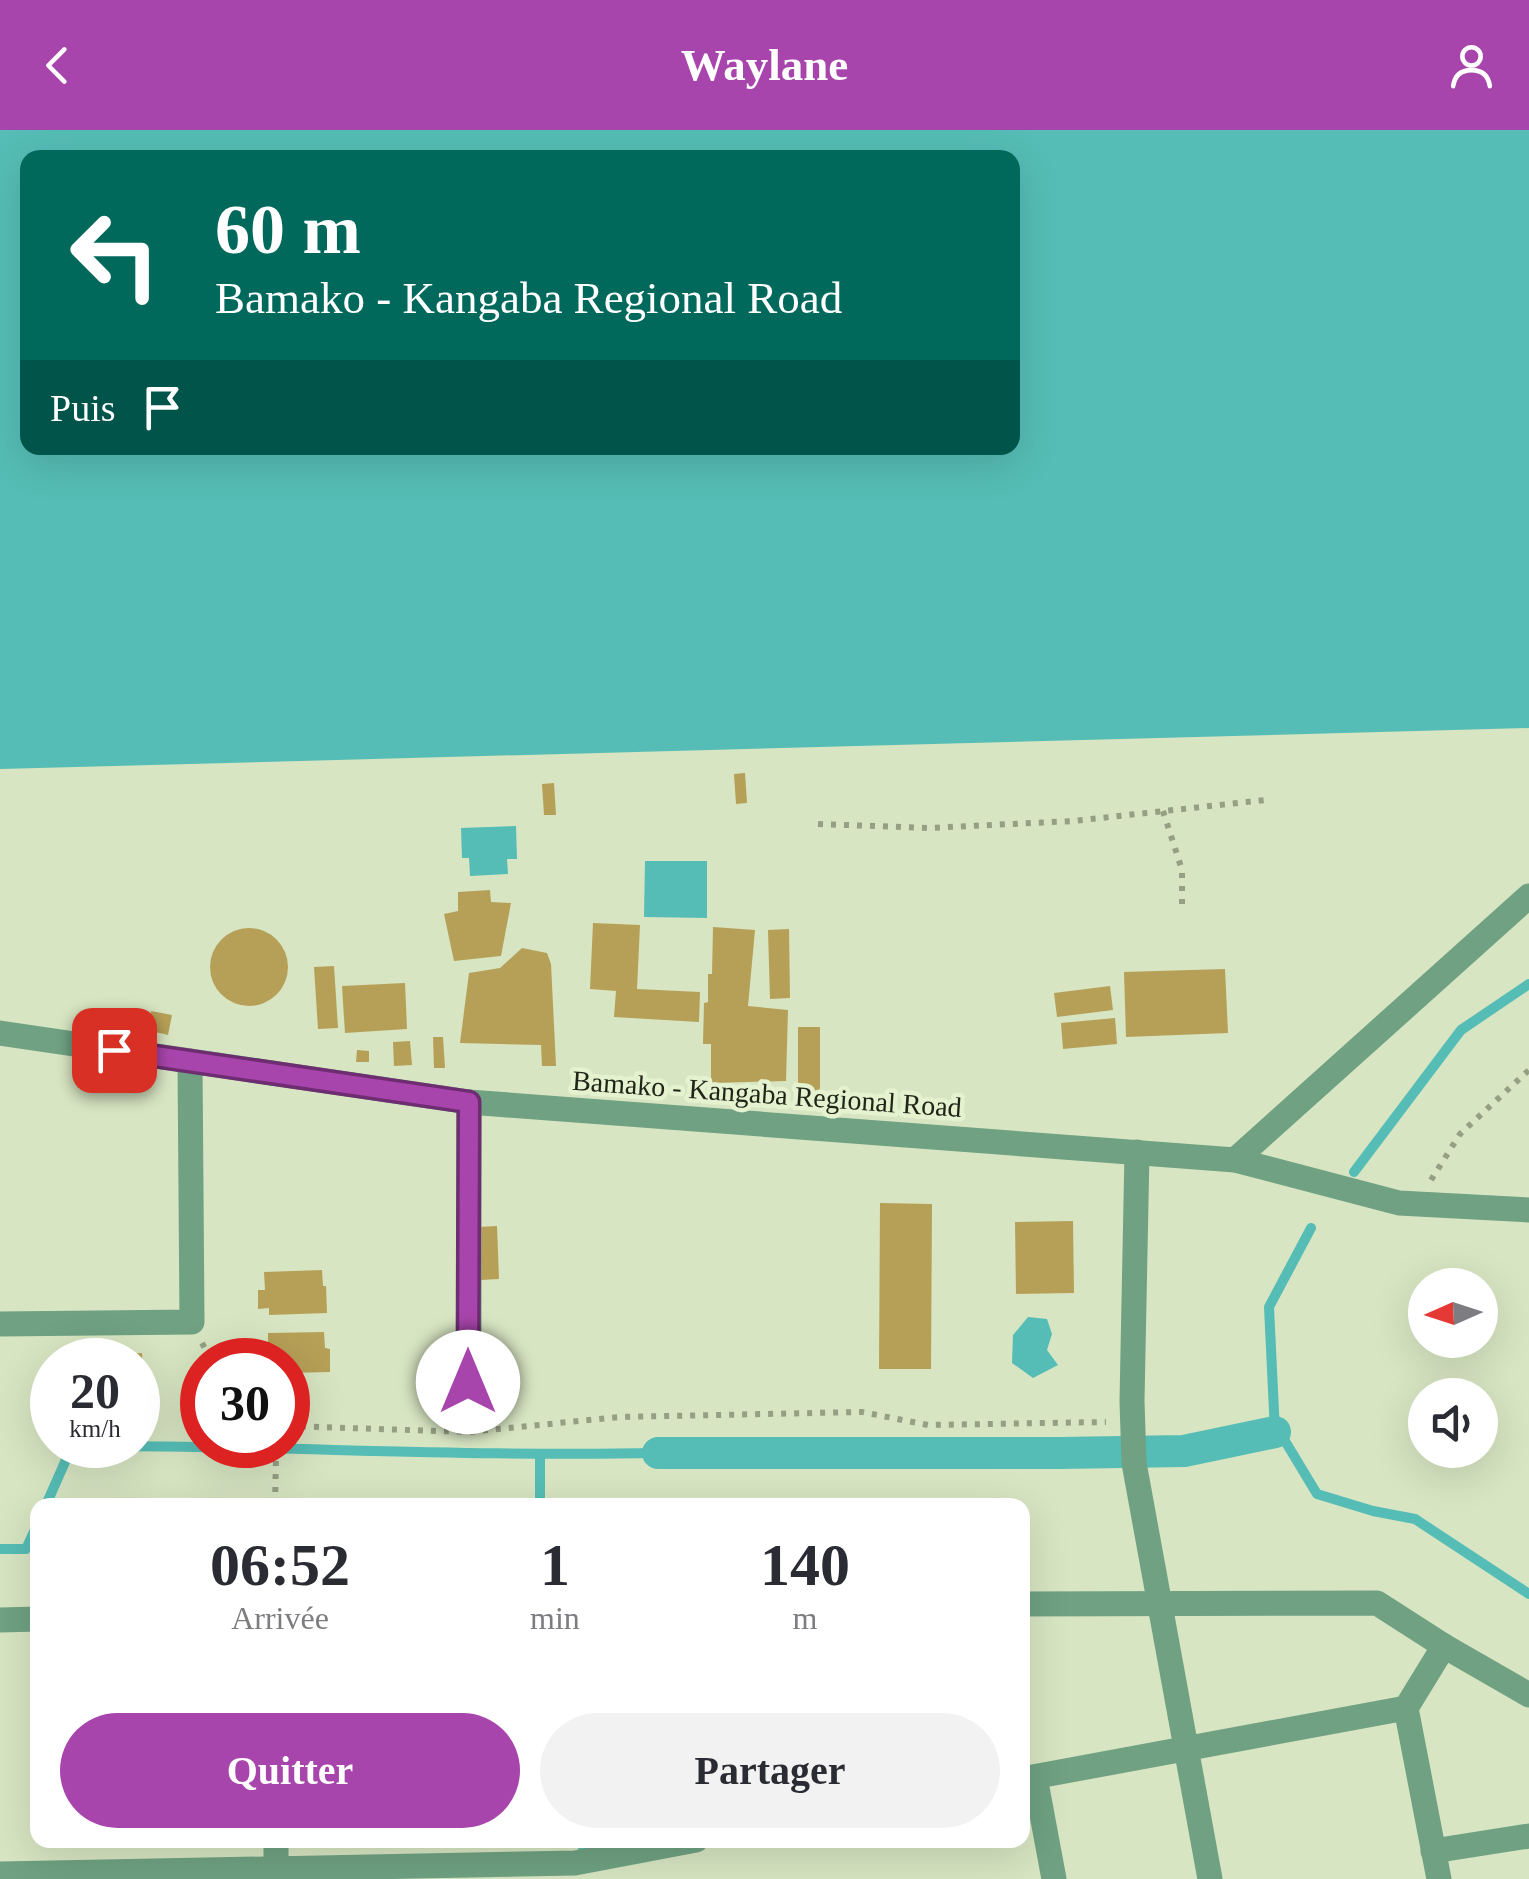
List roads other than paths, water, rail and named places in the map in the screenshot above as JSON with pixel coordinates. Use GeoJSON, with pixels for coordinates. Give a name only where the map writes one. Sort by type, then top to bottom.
{"type":"FeatureCollection","features":[{"type":"Feature","properties":{"kind":"street"},"geometry":{"type":"LineString","coordinates":[[1235,1160],[1529,896]]}},
{"type":"Feature","properties":{"kind":"street","name":"Bamako - Kangaba Regional Road"},"geometry":{"type":"LineString","coordinates":[[0,1033],[469,1102],[1235,1160],[1391,1202],[1529,1210]]}},
{"type":"Feature","properties":{"kind":"street"},"geometry":{"type":"LineString","coordinates":[[0,1324],[192,1322],[190,1061]]}},
{"type":"Feature","properties":{"kind":"street"},"geometry":{"type":"LineString","coordinates":[[468,1382],[469,1102]]}},
{"type":"Feature","properties":{"kind":"street"},"geometry":{"type":"LineString","coordinates":[[1137,1152],[1134,1464],[1210,1879]]}},
{"type":"Feature","properties":{"kind":"street"},"geometry":{"type":"LineString","coordinates":[[1030,1604],[1377,1603],[1529,1694]]}},
{"type":"Feature","properties":{"kind":"street"},"geometry":{"type":"LineString","coordinates":[[0,1620],[30,1620]]}},
{"type":"Feature","properties":{"kind":"street"},"geometry":{"type":"LineString","coordinates":[[1438,1879],[1406,1708],[1444,1646]]}},
{"type":"Feature","properties":{"kind":"street"},"geometry":{"type":"LineString","coordinates":[[1030,1778],[1406,1708]]}},
{"type":"Feature","properties":{"kind":"street"},"geometry":{"type":"LineString","coordinates":[[1030,1782],[1054,1879]]}},
{"type":"Feature","properties":{"kind":"street"},"geometry":{"type":"LineString","coordinates":[[1433,1851],[1529,1836]]}},
{"type":"Feature","properties":{"kind":"street"},"geometry":{"type":"LineString","coordinates":[[276,1848],[276,1874]]}},
{"type":"Feature","properties":{"kind":"street"},"geometry":{"type":"LineString","coordinates":[[0,1874],[276,1874],[575,1860],[654,1848]]}},
{"type":"Feature","properties":{"kind":"street"},"geometry":{"type":"LineString","coordinates":[[606,1857],[624,1879]]}},
{"type":"Feature","properties":{"kind":"water"},"geometry":{"type":"Polygon","coordinates":[[[0,130],[1529,130],[1529,728],[0,769],[0,130]]]}},
{"type":"Feature","properties":{"kind":"water"},"geometry":{"type":"Polygon","coordinates":[[[516,826],[517,859],[507,859],[508,874],[470,876],[469,858],[462,858],[461,828],[516,826]]]}},
{"type":"Feature","properties":{"kind":"water"},"geometry":{"type":"Polygon","coordinates":[[[645,861],[707,861],[707,918],[644,917],[645,861]]]}},
{"type":"Feature","properties":{"kind":"water"},"geometry":{"type":"Polygon","coordinates":[[[1028,1317],[1047,1319],[1052,1334],[1047,1350],[1058,1365],[1033,1378],[1012,1363],[1013,1335],[1028,1317]]]}},
{"type":"Feature","properties":{"kind":"waterway"},"geometry":{"type":"LineString","coordinates":[[1354,1172],[1461,1030],[1529,984]]}},
{"type":"Feature","properties":{"kind":"waterway"},"geometry":{"type":"LineString","coordinates":[[1311,1228],[1269,1307],[1275,1432],[1285,1441],[1317,1494],[1415,1519],[1529,1594]]}},
{"type":"Feature","properties":{"kind":"waterway"},"geometry":{"type":"LineString","coordinates":[[658,1453],[1184,1451],[1275,1432]]}},
{"type":"Feature","properties":{"kind":"waterway"},"geometry":{"type":"LineString","coordinates":[[49,1498],[72,1446],[658,1453]]}},
{"type":"Feature","properties":{"kind":"waterway"},"geometry":{"type":"LineString","coordinates":[[540,1455],[540,1498]]}},
{"type":"Feature","properties":{"kind":"waterway"},"geometry":{"type":"LineString","coordinates":[[0,1549],[26,1549],[30,1540]]}}]}
